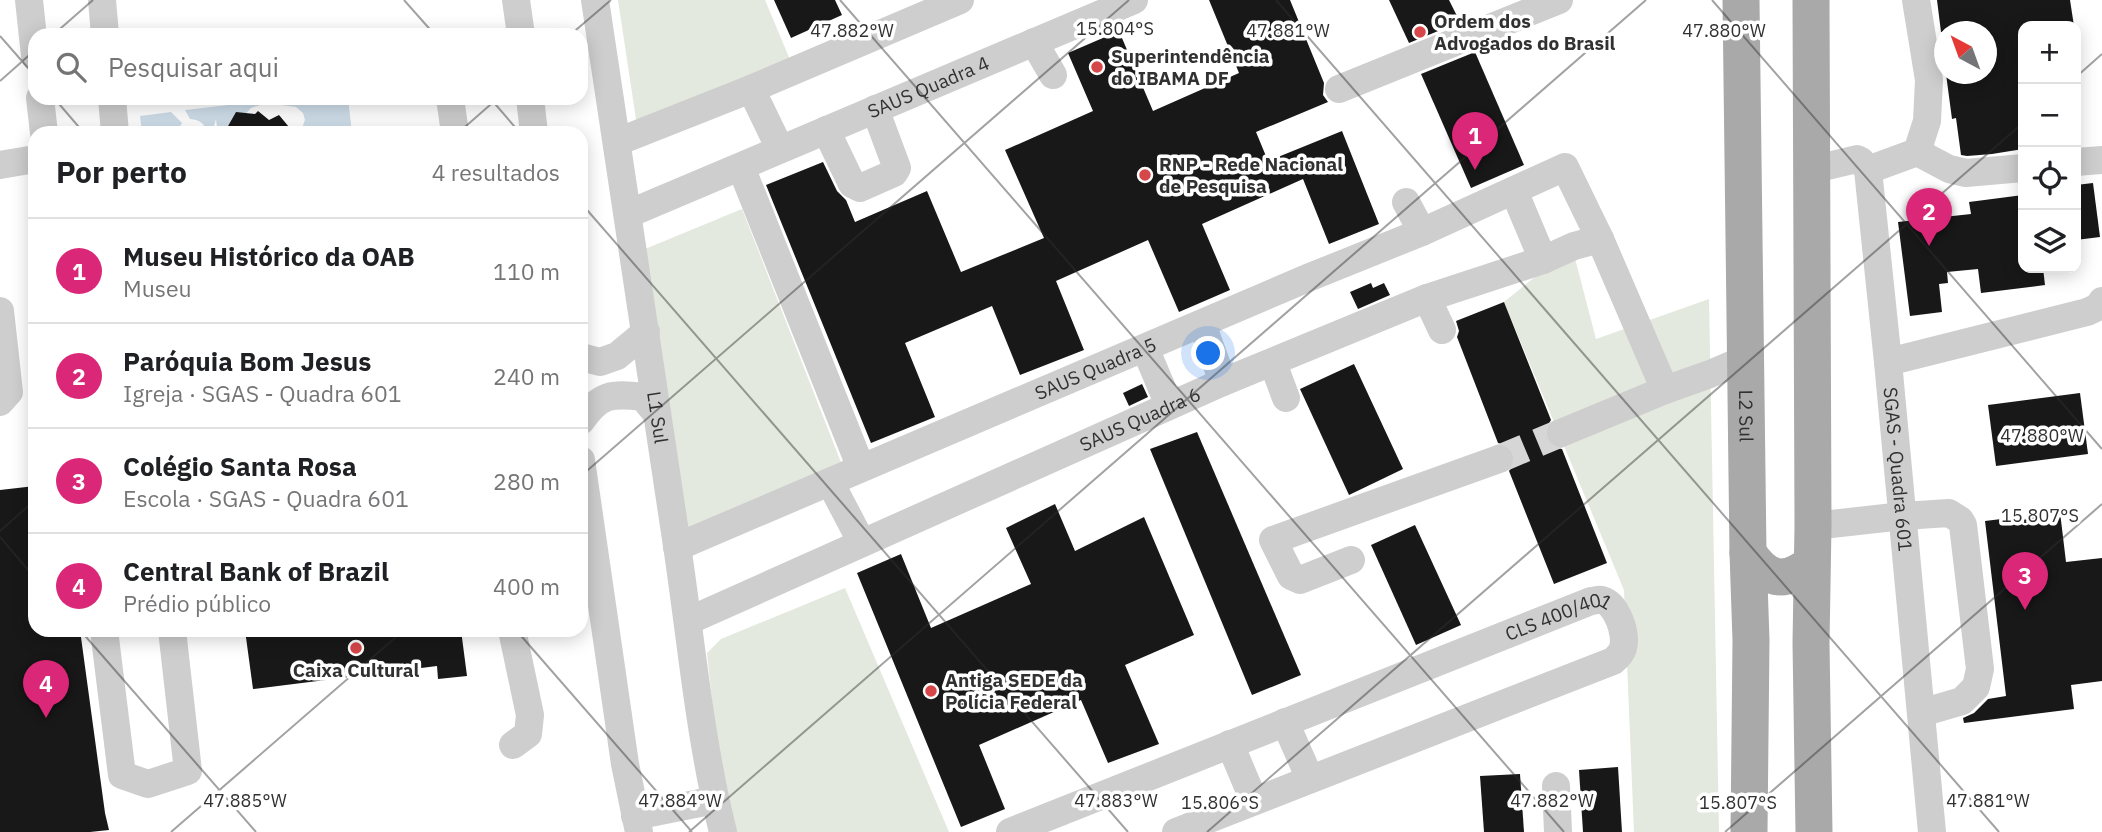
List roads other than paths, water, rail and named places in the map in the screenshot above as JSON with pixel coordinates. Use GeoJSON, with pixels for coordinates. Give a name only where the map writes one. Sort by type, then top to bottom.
{"type":"FeatureCollection","features":[{"type":"Feature","properties":{"kind":"main road","name":"L2 Sul"},"geometry":{"type":"LineString","coordinates":[[1741,0],[1751,640],[1749,832]]}},
{"type":"Feature","properties":{"kind":"main road"},"geometry":{"type":"LineString","coordinates":[[1811,0],[1811,643],[1814,832]]}},
{"type":"Feature","properties":{"kind":"main road"},"geometry":{"type":"LineString","coordinates":[[1748,553],[1768,575],[1781,578],[1799,573],[1811,564]]}},
{"type":"Feature","properties":{"kind":"main road"},"geometry":{"type":"LineString","coordinates":[[1751,640],[1763,628],[1779,622],[1790,624],[1811,643]]}},
{"type":"Feature","properties":{"kind":"street"},"geometry":{"type":"LineString","coordinates":[[29,0],[32,28]]}},
{"type":"Feature","properties":{"kind":"street"},"geometry":{"type":"LineString","coordinates":[[102,0],[104,28]]}},
{"type":"Feature","properties":{"kind":"street","name":"L1 Sul"},"geometry":{"type":"LineString","coordinates":[[595,0],[696,684],[715,800],[723,832]]}},
{"type":"Feature","properties":{"kind":"street"},"geometry":{"type":"LineString","coordinates":[[617,142],[751,89],[922,8],[960,0]]}},
{"type":"Feature","properties":{"kind":"street","name":"SAUS Quadra 4"},"geometry":{"type":"LineString","coordinates":[[628,214],[1034,42],[1077,12],[1134,0]]}},
{"type":"Feature","properties":{"kind":"street"},"geometry":{"type":"LineString","coordinates":[[1339,89],[1497,12],[1559,0]]}},
{"type":"Feature","properties":{"kind":"street"},"geometry":{"type":"LineString","coordinates":[[1916,0],[1929,80],[1927,121],[1917,152]]}},
{"type":"Feature","properties":{"kind":"street"},"geometry":{"type":"LineString","coordinates":[[1034,42],[1053,75]]}},
{"type":"Feature","properties":{"kind":"street"},"geometry":{"type":"LineString","coordinates":[[751,89],[780,149]]}},
{"type":"Feature","properties":{"kind":"street"},"geometry":{"type":"LineString","coordinates":[[41,105],[43,126]]}},
{"type":"Feature","properties":{"kind":"street"},"geometry":{"type":"LineString","coordinates":[[113,105],[114,126]]}},
{"type":"Feature","properties":{"kind":"street"},"geometry":{"type":"LineString","coordinates":[[451,105],[454,126]]}},
{"type":"Feature","properties":{"kind":"street"},"geometry":{"type":"LineString","coordinates":[[531,105],[533,126]]}},
{"type":"Feature","properties":{"kind":"street"},"geometry":{"type":"LineString","coordinates":[[826,130],[852,184],[860,188],[894,173],[897,168],[875,109]]}},
{"type":"Feature","properties":{"kind":"street"},"geometry":{"type":"LineString","coordinates":[[1811,170],[1857,159],[1865,164],[1868,170],[1917,152],[1949,169],[1966,173],[2018,168]]}},
{"type":"Feature","properties":{"kind":"street"},"geometry":{"type":"LineString","coordinates":[[0,165],[28,160]]}},
{"type":"Feature","properties":{"kind":"street"},"geometry":{"type":"LineString","coordinates":[[2081,162],[2102,160]]}},
{"type":"Feature","properties":{"kind":"street"},"geometry":{"type":"LineString","coordinates":[[741,167],[861,468]]}},
{"type":"Feature","properties":{"kind":"street","name":"SAUS Quadra 5"},"geometry":{"type":"LineString","coordinates":[[677,547],[1422,232],[1565,167],[1600,239]]}},
{"type":"Feature","properties":{"kind":"street","name":"SGAS - Quadra 601"},"geometry":{"type":"LineString","coordinates":[[1868,170],[1932,832]]}},
{"type":"Feature","properties":{"kind":"street"},"geometry":{"type":"LineString","coordinates":[[1514,191],[1543,260]]}},
{"type":"Feature","properties":{"kind":"street"},"geometry":{"type":"LineString","coordinates":[[1406,202],[1422,232]]}},
{"type":"Feature","properties":{"kind":"street"},"geometry":{"type":"LineString","coordinates":[[1600,239],[1665,390]]}},
{"type":"Feature","properties":{"kind":"street","name":"SAUS Quadra 6"},"geometry":{"type":"LineString","coordinates":[[688,621],[1168,405],[1427,298],[1600,239]]}},
{"type":"Feature","properties":{"kind":"street"},"geometry":{"type":"LineString","coordinates":[[1427,298],[1442,330]]}},
{"type":"Feature","properties":{"kind":"street"},"geometry":{"type":"LineString","coordinates":[[1888,362],[2087,312],[2098,307],[2102,301]]}},
{"type":"Feature","properties":{"kind":"street"},"geometry":{"type":"LineString","coordinates":[[0,311],[9,392],[0,402]]}},
{"type":"Feature","properties":{"kind":"street"},"geometry":{"type":"LineString","coordinates":[[1202,324],[1223,382]]}},
{"type":"Feature","properties":{"kind":"street"},"geometry":{"type":"LineString","coordinates":[[588,359],[600,362],[617,356],[646,332]]}},
{"type":"Feature","properties":{"kind":"street"},"geometry":{"type":"LineString","coordinates":[[1145,348],[1168,405]]}},
{"type":"Feature","properties":{"kind":"street"},"geometry":{"type":"LineString","coordinates":[[1561,433],[1745,359]]}},
{"type":"Feature","properties":{"kind":"street"},"geometry":{"type":"LineString","coordinates":[[1273,363],[1286,398]]}},
{"type":"Feature","properties":{"kind":"street"},"geometry":{"type":"LineString","coordinates":[[588,410],[603,398],[619,394],[643,397],[657,414]]}},
{"type":"Feature","properties":{"kind":"street"},"geometry":{"type":"LineString","coordinates":[[1351,560],[1300,580],[1291,576],[1273,540],[1499,459]]}},
{"type":"Feature","properties":{"kind":"street"},"geometry":{"type":"LineString","coordinates":[[830,482],[862,543]]}},
{"type":"Feature","properties":{"kind":"street"},"geometry":{"type":"LineString","coordinates":[[1813,526],[1949,513],[1964,525],[1980,669],[1976,687],[1962,701],[1921,713]]}},
{"type":"Feature","properties":{"kind":"street"},"geometry":{"type":"LineString","coordinates":[[588,543],[637,824],[715,800]]}},
{"type":"Feature","properties":{"kind":"street","name":"CLS 400/401"},"geometry":{"type":"LineString","coordinates":[[1010,832],[1591,601],[1603,600],[1613,608],[1625,634],[1621,654],[1613,661],[1176,832]]}},
{"type":"Feature","properties":{"kind":"street"},"geometry":{"type":"LineString","coordinates":[[105,637],[122,775],[148,784],[188,771],[173,637]]}},
{"type":"Feature","properties":{"kind":"street"},"geometry":{"type":"LineString","coordinates":[[513,637],[530,715],[528,734],[513,746]]}},
{"type":"Feature","properties":{"kind":"street"},"geometry":{"type":"LineString","coordinates":[[1284,722],[1310,779]]}},
{"type":"Feature","properties":{"kind":"street"},"geometry":{"type":"LineString","coordinates":[[1230,744],[1254,801]]}},
{"type":"Feature","properties":{"kind":"street"},"geometry":{"type":"LineString","coordinates":[[1556,786],[1558,832]]}},
{"type":"Feature","properties":{"kind":"water"},"geometry":{"type":"Polygon","coordinates":[[[228,105],[260,105],[251,108],[239,121],[236,112],[228,126],[217,126],[216,119],[214,126],[204,126],[199,121],[190,119],[185,110],[228,105]]]}},
{"type":"Feature","properties":{"kind":"water"},"geometry":{"type":"Polygon","coordinates":[[[281,105],[349,105],[351,126],[303,126],[305,120],[303,113],[296,107],[281,105]]]}},
{"type":"Feature","properties":{"kind":"water"},"geometry":{"type":"Polygon","coordinates":[[[171,112],[182,123],[180,126],[141,126],[140,116],[171,112]]]}},
{"type":"Feature","properties":{"kind":"tunnel"},"geometry":{"type":"LineString","coordinates":[[1499,459],[1561,433]]}},
{"type":"Feature","properties":{"kind":"place","name":"Ordem dos Advogados do Brasil"},"geometry":{"type":"Point","coordinates":[1420,32]}},
{"type":"Feature","properties":{"kind":"place","name":"Superintendência do IBAMA DF"},"geometry":{"type":"Point","coordinates":[1097,67]}},
{"type":"Feature","properties":{"kind":"place","name":"Museu Histórico da OAB"},"geometry":{"type":"Point","coordinates":[1475,170]}},
{"type":"Feature","properties":{"kind":"place","name":"RNP - Rede Nacional de Pesquisa"},"geometry":{"type":"Point","coordinates":[1145,175]}},
{"type":"Feature","properties":{"kind":"place","name":"Paróquia Bom Jesus"},"geometry":{"type":"Point","coordinates":[1929,246]}},
{"type":"Feature","properties":{"kind":"place","name":"Colégio Santa Rosa"},"geometry":{"type":"Point","coordinates":[2025,610]}},
{"type":"Feature","properties":{"kind":"place","name":"Caixa Cultural"},"geometry":{"type":"Point","coordinates":[356,648]}},
{"type":"Feature","properties":{"kind":"place","name":"Antiga SEDE da Polícia Federal"},"geometry":{"type":"Point","coordinates":[931,691]}},
{"type":"Feature","properties":{"kind":"place","name":"Central Bank of Brazil"},"geometry":{"type":"Point","coordinates":[46,718]}}]}
